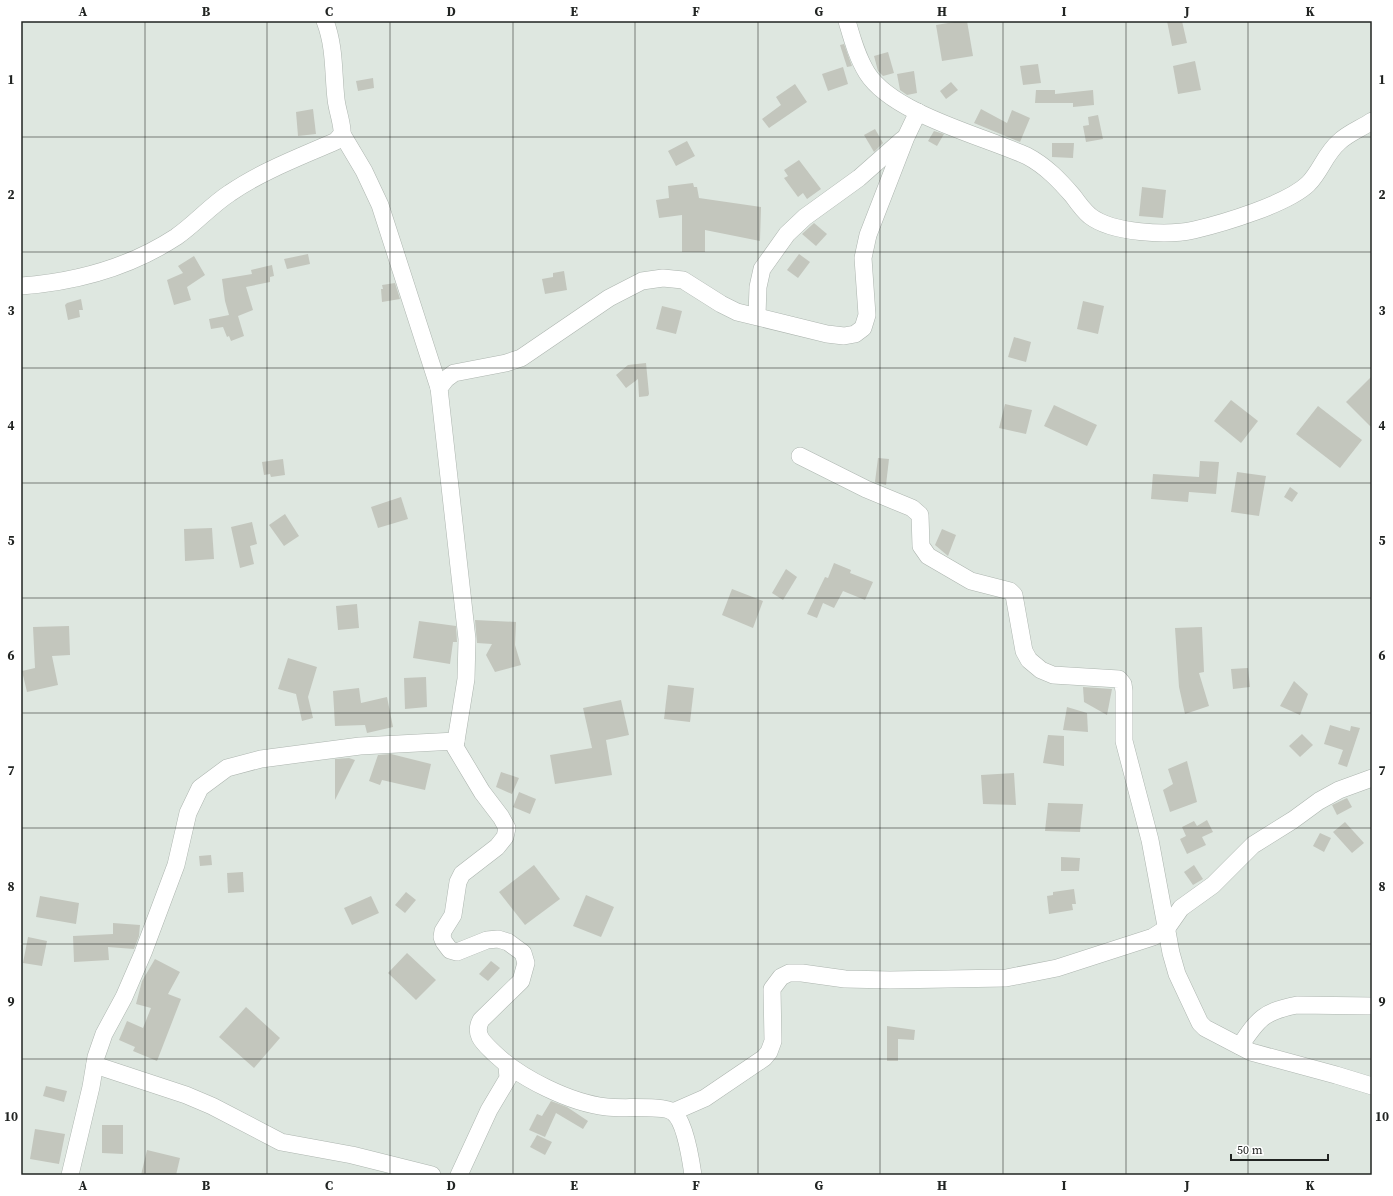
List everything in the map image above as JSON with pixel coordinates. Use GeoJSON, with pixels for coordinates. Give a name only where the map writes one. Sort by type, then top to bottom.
{"type":"FeatureCollection","features":[{"type":"Feature","properties":{"kind":"street"},"geometry":{"type":"LineString","coordinates":[[325,21],[331,38],[333,50],[336,100],[342,134],[364,171],[380,205],[439,388],[466,639],[466,679],[456,747],[470,774],[507,828],[505,837],[497,847],[462,874],[458,882],[453,915],[443,931],[442,937],[450,950],[457,952],[487,940],[498,939],[508,942],[523,953],[526,963],[521,981],[481,1020],[478,1026],[481,1040],[507,1066],[530,1081],[573,1098],[605,1107],[659,1108],[673,1112],[680,1121],[693,1175]]}},
{"type":"Feature","properties":{"kind":"street"},"geometry":{"type":"LineString","coordinates":[[847,21],[855,48],[867,73],[879,87],[918,112],[1027,157],[1044,167],[1061,182],[1089,216],[1115,229],[1173,233],[1194,230],[1255,212],[1299,191],[1317,174],[1328,154],[1339,141],[1372,121]]}},
{"type":"Feature","properties":{"kind":"street"},"geometry":{"type":"LineString","coordinates":[[439,388],[446,379],[454,373],[506,363],[520,358],[598,304],[648,280],[663,278],[684,280],[732,309],[807,329],[844,336],[855,334],[863,328],[867,315],[863,258],[868,235],[906,137],[918,112]]}},
{"type":"Feature","properties":{"kind":"street"},"geometry":{"type":"LineString","coordinates":[[21,286],[36,285],[92,274],[126,264],[177,236],[230,193],[266,172],[336,141],[342,134]]}},
{"type":"Feature","properties":{"kind":"street"},"geometry":{"type":"LineString","coordinates":[[756,315],[758,287],[762,269],[787,234],[805,217],[859,178],[906,137]]}},
{"type":"Feature","properties":{"kind":"street"},"geometry":{"type":"LineString","coordinates":[[800,456],[866,489],[912,508],[920,515],[921,546],[928,556],[971,581],[1010,591],[1014,595],[1024,651],[1029,660],[1041,670],[1053,675],[1111,677],[1119,679],[1123,684],[1124,740],[1150,840],[1174,965],[1200,1023],[1205,1028],[1240,1046],[1266,1057],[1336,1074],[1372,1086]]}},
{"type":"Feature","properties":{"kind":"street"},"geometry":{"type":"LineString","coordinates":[[70,1175],[95,1064],[104,1034],[134,975],[162,905],[176,865],[188,813],[200,788],[208,780],[227,768],[261,759],[360,746],[456,742]]}},
{"type":"Feature","properties":{"kind":"street"},"geometry":{"type":"LineString","coordinates":[[673,1112],[705,1098],[764,1058],[772,1046],[773,1041],[772,989],[781,977],[789,973],[802,972],[845,979],[890,980],[1006,978],[1057,968],[1153,937],[1167,928],[1181,908],[1213,885],[1253,845],[1293,820],[1319,801],[1339,790],[1372,778]]}},
{"type":"Feature","properties":{"kind":"street"},"geometry":{"type":"LineString","coordinates":[[1240,1046],[1260,1018],[1286,1007],[1297,1005],[1372,1006]]}},
{"type":"Feature","properties":{"kind":"street"},"geometry":{"type":"LineString","coordinates":[[95,1064],[186,1095],[212,1106],[281,1142],[352,1155],[432,1175]]}},
{"type":"Feature","properties":{"kind":"street"},"geometry":{"type":"LineString","coordinates":[[459,1175],[489,1110],[508,1078],[507,1066]]}},
{"type":"Feature","properties":{"kind":"building"},"geometry":{"type":"Polygon","coordinates":[[[967,21],[973,56],[942,61],[936,25],[967,21]]]}},
{"type":"Feature","properties":{"kind":"building"},"geometry":{"type":"Polygon","coordinates":[[[1167,21],[1182,21],[1187,43],[1172,46],[1167,21]]]}},
{"type":"Feature","properties":{"kind":"building"},"geometry":{"type":"Polygon","coordinates":[[[844,44],[852,66],[847,67],[840,45],[844,44]]]}},
{"type":"Feature","properties":{"kind":"building"},"geometry":{"type":"Polygon","coordinates":[[[888,52],[894,73],[883,76],[878,71],[874,56],[888,52]]]}},
{"type":"Feature","properties":{"kind":"building"},"geometry":{"type":"Polygon","coordinates":[[[1195,61],[1201,90],[1178,94],[1173,66],[1195,61]]]}},
{"type":"Feature","properties":{"kind":"building"},"geometry":{"type":"Polygon","coordinates":[[[1038,64],[1041,83],[1023,85],[1020,66],[1038,64]]]}},
{"type":"Feature","properties":{"kind":"building"},"geometry":{"type":"Polygon","coordinates":[[[843,67],[848,84],[828,91],[822,74],[843,67]]]}},
{"type":"Feature","properties":{"kind":"building"},"geometry":{"type":"Polygon","coordinates":[[[914,71],[917,93],[907,95],[900,90],[897,74],[914,71]]]}},
{"type":"Feature","properties":{"kind":"building"},"geometry":{"type":"Polygon","coordinates":[[[373,78],[374,88],[358,91],[356,81],[373,78]]]}},
{"type":"Feature","properties":{"kind":"building"},"geometry":{"type":"Polygon","coordinates":[[[951,82],[958,90],[946,99],[940,91],[951,82]]]}},
{"type":"Feature","properties":{"kind":"building"},"geometry":{"type":"Polygon","coordinates":[[[795,84],[807,102],[769,128],[762,119],[781,105],[776,97],[795,84]]]}},
{"type":"Feature","properties":{"kind":"building"},"geometry":{"type":"Polygon","coordinates":[[[1036,90],[1055,90],[1055,94],[1093,90],[1094,105],[1073,107],[1073,103],[1035,103],[1036,90]]]}},
{"type":"Feature","properties":{"kind":"building"},"geometry":{"type":"Polygon","coordinates":[[[313,109],[316,134],[298,136],[296,112],[313,109]]]}},
{"type":"Feature","properties":{"kind":"building"},"geometry":{"type":"Polygon","coordinates":[[[981,109],[1007,123],[1012,110],[1030,118],[1020,142],[974,123],[981,109]]]}},
{"type":"Feature","properties":{"kind":"building"},"geometry":{"type":"Polygon","coordinates":[[[1098,115],[1103,139],[1086,142],[1083,126],[1089,125],[1088,117],[1098,115]]]}},
{"type":"Feature","properties":{"kind":"building"},"geometry":{"type":"Polygon","coordinates":[[[875,129],[883,143],[874,152],[864,135],[875,129]]]}},
{"type":"Feature","properties":{"kind":"building"},"geometry":{"type":"Polygon","coordinates":[[[934,131],[944,134],[937,146],[928,141],[934,131]]]}},
{"type":"Feature","properties":{"kind":"building"},"geometry":{"type":"Polygon","coordinates":[[[687,141],[695,156],[676,166],[668,151],[687,141]]]}},
{"type":"Feature","properties":{"kind":"building"},"geometry":{"type":"Polygon","coordinates":[[[1052,143],[1074,143],[1073,158],[1052,157],[1052,143]]]}},
{"type":"Feature","properties":{"kind":"building"},"geometry":{"type":"Polygon","coordinates":[[[799,160],[821,189],[807,199],[803,193],[798,197],[784,178],[788,176],[784,170],[799,160]]]}},
{"type":"Feature","properties":{"kind":"building"},"geometry":{"type":"Polygon","coordinates":[[[693,183],[694,187],[697,187],[699,198],[761,207],[760,241],[705,230],[705,252],[682,252],[682,215],[659,218],[656,200],[669,198],[668,186],[693,183]]]}},
{"type":"Feature","properties":{"kind":"building"},"geometry":{"type":"Polygon","coordinates":[[[1142,187],[1166,190],[1163,218],[1139,216],[1142,187]]]}},
{"type":"Feature","properties":{"kind":"building"},"geometry":{"type":"Polygon","coordinates":[[[814,223],[827,234],[816,246],[802,234],[814,223]]]}},
{"type":"Feature","properties":{"kind":"building"},"geometry":{"type":"Polygon","coordinates":[[[308,254],[310,264],[287,269],[284,259],[308,254]]]}},
{"type":"Feature","properties":{"kind":"building"},"geometry":{"type":"Polygon","coordinates":[[[799,254],[810,262],[798,278],[787,270],[799,254]]]}},
{"type":"Feature","properties":{"kind":"building"},"geometry":{"type":"Polygon","coordinates":[[[194,256],[205,275],[187,287],[191,300],[174,305],[167,280],[183,273],[178,266],[194,256]]]}},
{"type":"Feature","properties":{"kind":"building"},"geometry":{"type":"Polygon","coordinates":[[[272,265],[274,276],[270,277],[270,282],[246,287],[253,310],[238,316],[244,336],[231,341],[229,336],[227,337],[223,327],[211,329],[209,319],[229,315],[225,301],[222,279],[252,274],[251,270],[272,265]]]}},
{"type":"Feature","properties":{"kind":"building"},"geometry":{"type":"Polygon","coordinates":[[[564,271],[567,290],[545,294],[542,279],[553,277],[553,273],[564,271]]]}},
{"type":"Feature","properties":{"kind":"building"},"geometry":{"type":"Polygon","coordinates":[[[395,283],[400,299],[382,302],[382,285],[395,283]]]}},
{"type":"Feature","properties":{"kind":"building"},"geometry":{"type":"Polygon","coordinates":[[[81,299],[83,310],[79,310],[80,317],[68,320],[65,305],[81,299]]]}},
{"type":"Feature","properties":{"kind":"building"},"geometry":{"type":"Polygon","coordinates":[[[1083,301],[1104,306],[1098,334],[1077,329],[1083,301]]]}},
{"type":"Feature","properties":{"kind":"building"},"geometry":{"type":"Polygon","coordinates":[[[662,306],[682,311],[676,334],[656,329],[662,306]]]}},
{"type":"Feature","properties":{"kind":"building"},"geometry":{"type":"Polygon","coordinates":[[[1014,337],[1031,342],[1026,362],[1008,357],[1014,337]]]}},
{"type":"Feature","properties":{"kind":"building"},"geometry":{"type":"Polygon","coordinates":[[[646,363],[649,394],[648,396],[639,397],[638,379],[626,388],[616,375],[628,365],[646,363]]]}},
{"type":"Feature","properties":{"kind":"building"},"geometry":{"type":"Polygon","coordinates":[[[1372,376],[1372,428],[1346,402],[1372,376]]]}},
{"type":"Feature","properties":{"kind":"building"},"geometry":{"type":"Polygon","coordinates":[[[1231,400],[1258,421],[1241,443],[1214,421],[1231,400]]]}},
{"type":"Feature","properties":{"kind":"building"},"geometry":{"type":"Polygon","coordinates":[[[1005,404],[1032,410],[1026,434],[999,428],[1005,404]]]}},
{"type":"Feature","properties":{"kind":"building"},"geometry":{"type":"Polygon","coordinates":[[[1054,405],[1097,425],[1087,446],[1044,426],[1054,405]]]}},
{"type":"Feature","properties":{"kind":"building"},"geometry":{"type":"Polygon","coordinates":[[[1318,406],[1362,440],[1340,468],[1296,434],[1318,406]]]}},
{"type":"Feature","properties":{"kind":"building"},"geometry":{"type":"Polygon","coordinates":[[[878,458],[889,459],[886,485],[875,482],[878,458]]]}},
{"type":"Feature","properties":{"kind":"building"},"geometry":{"type":"Polygon","coordinates":[[[283,459],[285,475],[271,477],[270,474],[264,475],[262,462],[283,459]]]}},
{"type":"Feature","properties":{"kind":"building"},"geometry":{"type":"Polygon","coordinates":[[[1200,461],[1219,462],[1216,494],[1189,492],[1188,502],[1151,499],[1153,474],[1199,477],[1200,461]]]}},
{"type":"Feature","properties":{"kind":"building"},"geometry":{"type":"Polygon","coordinates":[[[1237,472],[1266,476],[1259,516],[1231,512],[1237,472]]]}},
{"type":"Feature","properties":{"kind":"building"},"geometry":{"type":"Polygon","coordinates":[[[1290,487],[1298,493],[1292,502],[1284,497],[1290,487]]]}},
{"type":"Feature","properties":{"kind":"building"},"geometry":{"type":"Polygon","coordinates":[[[401,497],[408,519],[378,528],[371,507],[401,497]]]}},
{"type":"Feature","properties":{"kind":"building"},"geometry":{"type":"Polygon","coordinates":[[[285,514],[299,536],[284,546],[269,525],[285,514]]]}},
{"type":"Feature","properties":{"kind":"building"},"geometry":{"type":"Polygon","coordinates":[[[252,522],[257,544],[250,546],[254,564],[240,568],[231,527],[252,522]]]}},
{"type":"Feature","properties":{"kind":"building"},"geometry":{"type":"Polygon","coordinates":[[[212,528],[214,559],[185,561],[184,529],[212,528]]]}},
{"type":"Feature","properties":{"kind":"building"},"geometry":{"type":"Polygon","coordinates":[[[942,529],[956,535],[948,556],[935,545],[942,529]]]}},
{"type":"Feature","properties":{"kind":"building"},"geometry":{"type":"Polygon","coordinates":[[[834,563],[851,570],[850,573],[873,582],[865,600],[843,591],[834,608],[823,603],[817,618],[807,614],[825,577],[828,578],[834,563]]]}},
{"type":"Feature","properties":{"kind":"building"},"geometry":{"type":"Polygon","coordinates":[[[786,569],[797,577],[783,600],[772,593],[786,569]]]}},
{"type":"Feature","properties":{"kind":"building"},"geometry":{"type":"Polygon","coordinates":[[[732,589],[763,601],[753,628],[722,615],[732,589]]]}},
{"type":"Feature","properties":{"kind":"building"},"geometry":{"type":"Polygon","coordinates":[[[357,604],[359,628],[338,630],[336,606],[357,604]]]}},
{"type":"Feature","properties":{"kind":"building"},"geometry":{"type":"Polygon","coordinates":[[[475,620],[516,622],[515,645],[521,665],[495,672],[486,655],[492,644],[477,643],[475,620]]]}},
{"type":"Feature","properties":{"kind":"building"},"geometry":{"type":"Polygon","coordinates":[[[419,621],[456,626],[457,642],[453,642],[450,664],[413,658],[419,621]]]}},
{"type":"Feature","properties":{"kind":"building"},"geometry":{"type":"Polygon","coordinates":[[[69,626],[70,655],[52,656],[58,685],[27,692],[22,671],[35,668],[33,627],[69,626]]]}},
{"type":"Feature","properties":{"kind":"building"},"geometry":{"type":"Polygon","coordinates":[[[1202,627],[1204,672],[1199,673],[1209,706],[1185,714],[1179,687],[1175,628],[1202,627]]]}},
{"type":"Feature","properties":{"kind":"building"},"geometry":{"type":"Polygon","coordinates":[[[288,658],[317,667],[308,697],[313,718],[302,721],[296,694],[278,689],[288,658]]]}},
{"type":"Feature","properties":{"kind":"building"},"geometry":{"type":"Polygon","coordinates":[[[1248,668],[1250,687],[1233,689],[1231,669],[1248,668]]]}},
{"type":"Feature","properties":{"kind":"building"},"geometry":{"type":"Polygon","coordinates":[[[426,677],[427,707],[405,709],[404,678],[426,677]]]}},
{"type":"Feature","properties":{"kind":"building"},"geometry":{"type":"Polygon","coordinates":[[[1294,681],[1308,694],[1300,715],[1280,706],[1294,681]]]}},
{"type":"Feature","properties":{"kind":"building"},"geometry":{"type":"Polygon","coordinates":[[[668,685],[694,688],[690,722],[664,719],[668,685]]]}},
{"type":"Feature","properties":{"kind":"building"},"geometry":{"type":"Polygon","coordinates":[[[1083,687],[1112,689],[1107,715],[1084,702],[1083,687]]]}},
{"type":"Feature","properties":{"kind":"building"},"geometry":{"type":"Polygon","coordinates":[[[359,688],[361,703],[387,697],[393,727],[367,733],[365,725],[335,726],[333,691],[359,688]]]}},
{"type":"Feature","properties":{"kind":"building"},"geometry":{"type":"Polygon","coordinates":[[[621,700],[629,735],[606,740],[612,775],[555,784],[550,755],[592,748],[583,708],[621,700]]]}},
{"type":"Feature","properties":{"kind":"building"},"geometry":{"type":"Polygon","coordinates":[[[1067,707],[1087,713],[1088,732],[1063,730],[1067,707]]]}},
{"type":"Feature","properties":{"kind":"building"},"geometry":{"type":"Polygon","coordinates":[[[1330,725],[1350,731],[1351,726],[1360,728],[1347,767],[1338,764],[1343,750],[1324,744],[1330,725]]]}},
{"type":"Feature","properties":{"kind":"building"},"geometry":{"type":"Polygon","coordinates":[[[1302,734],[1313,745],[1300,757],[1289,746],[1302,734]]]}},
{"type":"Feature","properties":{"kind":"building"},"geometry":{"type":"Polygon","coordinates":[[[1048,735],[1064,736],[1064,766],[1043,763],[1048,735]]]}},
{"type":"Feature","properties":{"kind":"building"},"geometry":{"type":"Polygon","coordinates":[[[391,754],[431,764],[425,790],[382,780],[380,785],[369,781],[378,755],[391,754]]]}},
{"type":"Feature","properties":{"kind":"building"},"geometry":{"type":"Polygon","coordinates":[[[349,758],[355,760],[335,800],[335,759],[349,758]]]}},
{"type":"Feature","properties":{"kind":"building"},"geometry":{"type":"Polygon","coordinates":[[[1187,761],[1197,802],[1170,812],[1163,790],[1173,784],[1168,769],[1187,761]]]}},
{"type":"Feature","properties":{"kind":"building"},"geometry":{"type":"Polygon","coordinates":[[[501,772],[519,778],[512,794],[496,787],[501,772]]]}},
{"type":"Feature","properties":{"kind":"building"},"geometry":{"type":"Polygon","coordinates":[[[1014,773],[1016,805],[983,804],[981,775],[1014,773]]]}},
{"type":"Feature","properties":{"kind":"building"},"geometry":{"type":"Polygon","coordinates":[[[519,792],[536,799],[530,814],[513,807],[519,792]]]}},
{"type":"Feature","properties":{"kind":"building"},"geometry":{"type":"Polygon","coordinates":[[[1347,798],[1352,807],[1337,815],[1332,805],[1347,798]]]}},
{"type":"Feature","properties":{"kind":"building"},"geometry":{"type":"Polygon","coordinates":[[[1048,803],[1083,804],[1080,832],[1045,831],[1048,803]]]}},
{"type":"Feature","properties":{"kind":"building"},"geometry":{"type":"Polygon","coordinates":[[[1207,820],[1213,832],[1202,837],[1206,845],[1187,854],[1180,839],[1186,836],[1182,827],[1194,821],[1197,826],[1207,820]]]}},
{"type":"Feature","properties":{"kind":"building"},"geometry":{"type":"Polygon","coordinates":[[[1345,822],[1364,843],[1352,853],[1333,832],[1345,822]]]}},
{"type":"Feature","properties":{"kind":"building"},"geometry":{"type":"Polygon","coordinates":[[[1320,833],[1331,838],[1324,852],[1313,846],[1320,833]]]}},
{"type":"Feature","properties":{"kind":"building"},"geometry":{"type":"Polygon","coordinates":[[[211,855],[212,865],[200,866],[199,856],[211,855]]]}},
{"type":"Feature","properties":{"kind":"building"},"geometry":{"type":"Polygon","coordinates":[[[1061,857],[1080,858],[1079,871],[1061,871],[1061,857]]]}},
{"type":"Feature","properties":{"kind":"building"},"geometry":{"type":"Polygon","coordinates":[[[534,865],[560,899],[525,925],[499,892],[534,865]]]}},
{"type":"Feature","properties":{"kind":"building"},"geometry":{"type":"Polygon","coordinates":[[[1194,865],[1203,879],[1193,885],[1184,872],[1194,865]]]}},
{"type":"Feature","properties":{"kind":"building"},"geometry":{"type":"Polygon","coordinates":[[[243,872],[244,892],[228,893],[227,873],[243,872]]]}},
{"type":"Feature","properties":{"kind":"building"},"geometry":{"type":"Polygon","coordinates":[[[1074,889],[1076,904],[1072,904],[1073,910],[1049,914],[1047,896],[1053,895],[1053,892],[1074,889]]]}},
{"type":"Feature","properties":{"kind":"building"},"geometry":{"type":"Polygon","coordinates":[[[406,892],[416,900],[405,913],[395,905],[406,892]]]}},
{"type":"Feature","properties":{"kind":"building"},"geometry":{"type":"Polygon","coordinates":[[[586,895],[614,907],[601,937],[573,926],[586,895]]]}},
{"type":"Feature","properties":{"kind":"building"},"geometry":{"type":"Polygon","coordinates":[[[40,896],[79,903],[76,924],[36,917],[40,896]]]}},
{"type":"Feature","properties":{"kind":"building"},"geometry":{"type":"Polygon","coordinates":[[[371,896],[379,913],[352,925],[344,908],[371,896]]]}},
{"type":"Feature","properties":{"kind":"building"},"geometry":{"type":"Polygon","coordinates":[[[113,923],[140,925],[139,936],[134,949],[108,947],[109,960],[74,962],[73,936],[113,934],[113,923]]]}},
{"type":"Feature","properties":{"kind":"building"},"geometry":{"type":"Polygon","coordinates":[[[28,937],[47,941],[42,966],[23,963],[28,937]]]}},
{"type":"Feature","properties":{"kind":"building"},"geometry":{"type":"Polygon","coordinates":[[[407,953],[436,980],[416,1000],[388,973],[407,953]]]}},
{"type":"Feature","properties":{"kind":"building"},"geometry":{"type":"Polygon","coordinates":[[[155,959],[180,972],[168,994],[181,999],[157,1061],[133,1051],[135,1047],[119,1040],[127,1021],[143,1028],[151,1008],[136,1004],[142,981],[155,959]]]}},
{"type":"Feature","properties":{"kind":"building"},"geometry":{"type":"Polygon","coordinates":[[[491,961],[500,968],[488,981],[479,974],[491,961]]]}},
{"type":"Feature","properties":{"kind":"building"},"geometry":{"type":"Polygon","coordinates":[[[246,1007],[280,1038],[254,1068],[219,1037],[246,1007]]]}},
{"type":"Feature","properties":{"kind":"building"},"geometry":{"type":"Polygon","coordinates":[[[887,1026],[915,1030],[914,1040],[898,1039],[898,1061],[887,1061],[887,1026]]]}},
{"type":"Feature","properties":{"kind":"building"},"geometry":{"type":"Polygon","coordinates":[[[46,1086],[67,1091],[64,1102],[43,1096],[46,1086]]]}},
{"type":"Feature","properties":{"kind":"building"},"geometry":{"type":"Polygon","coordinates":[[[551,1101],[567,1107],[588,1121],[583,1129],[556,1113],[545,1137],[529,1130],[537,1114],[542,1116],[551,1101]]]}},
{"type":"Feature","properties":{"kind":"building"},"geometry":{"type":"Polygon","coordinates":[[[102,1125],[123,1125],[123,1154],[102,1153],[102,1125]]]}},
{"type":"Feature","properties":{"kind":"building"},"geometry":{"type":"Polygon","coordinates":[[[35,1129],[65,1134],[59,1164],[30,1159],[35,1129]]]}},
{"type":"Feature","properties":{"kind":"building"},"geometry":{"type":"Polygon","coordinates":[[[537,1135],[552,1142],[545,1155],[530,1147],[537,1135]]]}},
{"type":"Feature","properties":{"kind":"building"},"geometry":{"type":"Polygon","coordinates":[[[147,1150],[180,1158],[176,1175],[141,1175],[147,1150]]]}}]}
